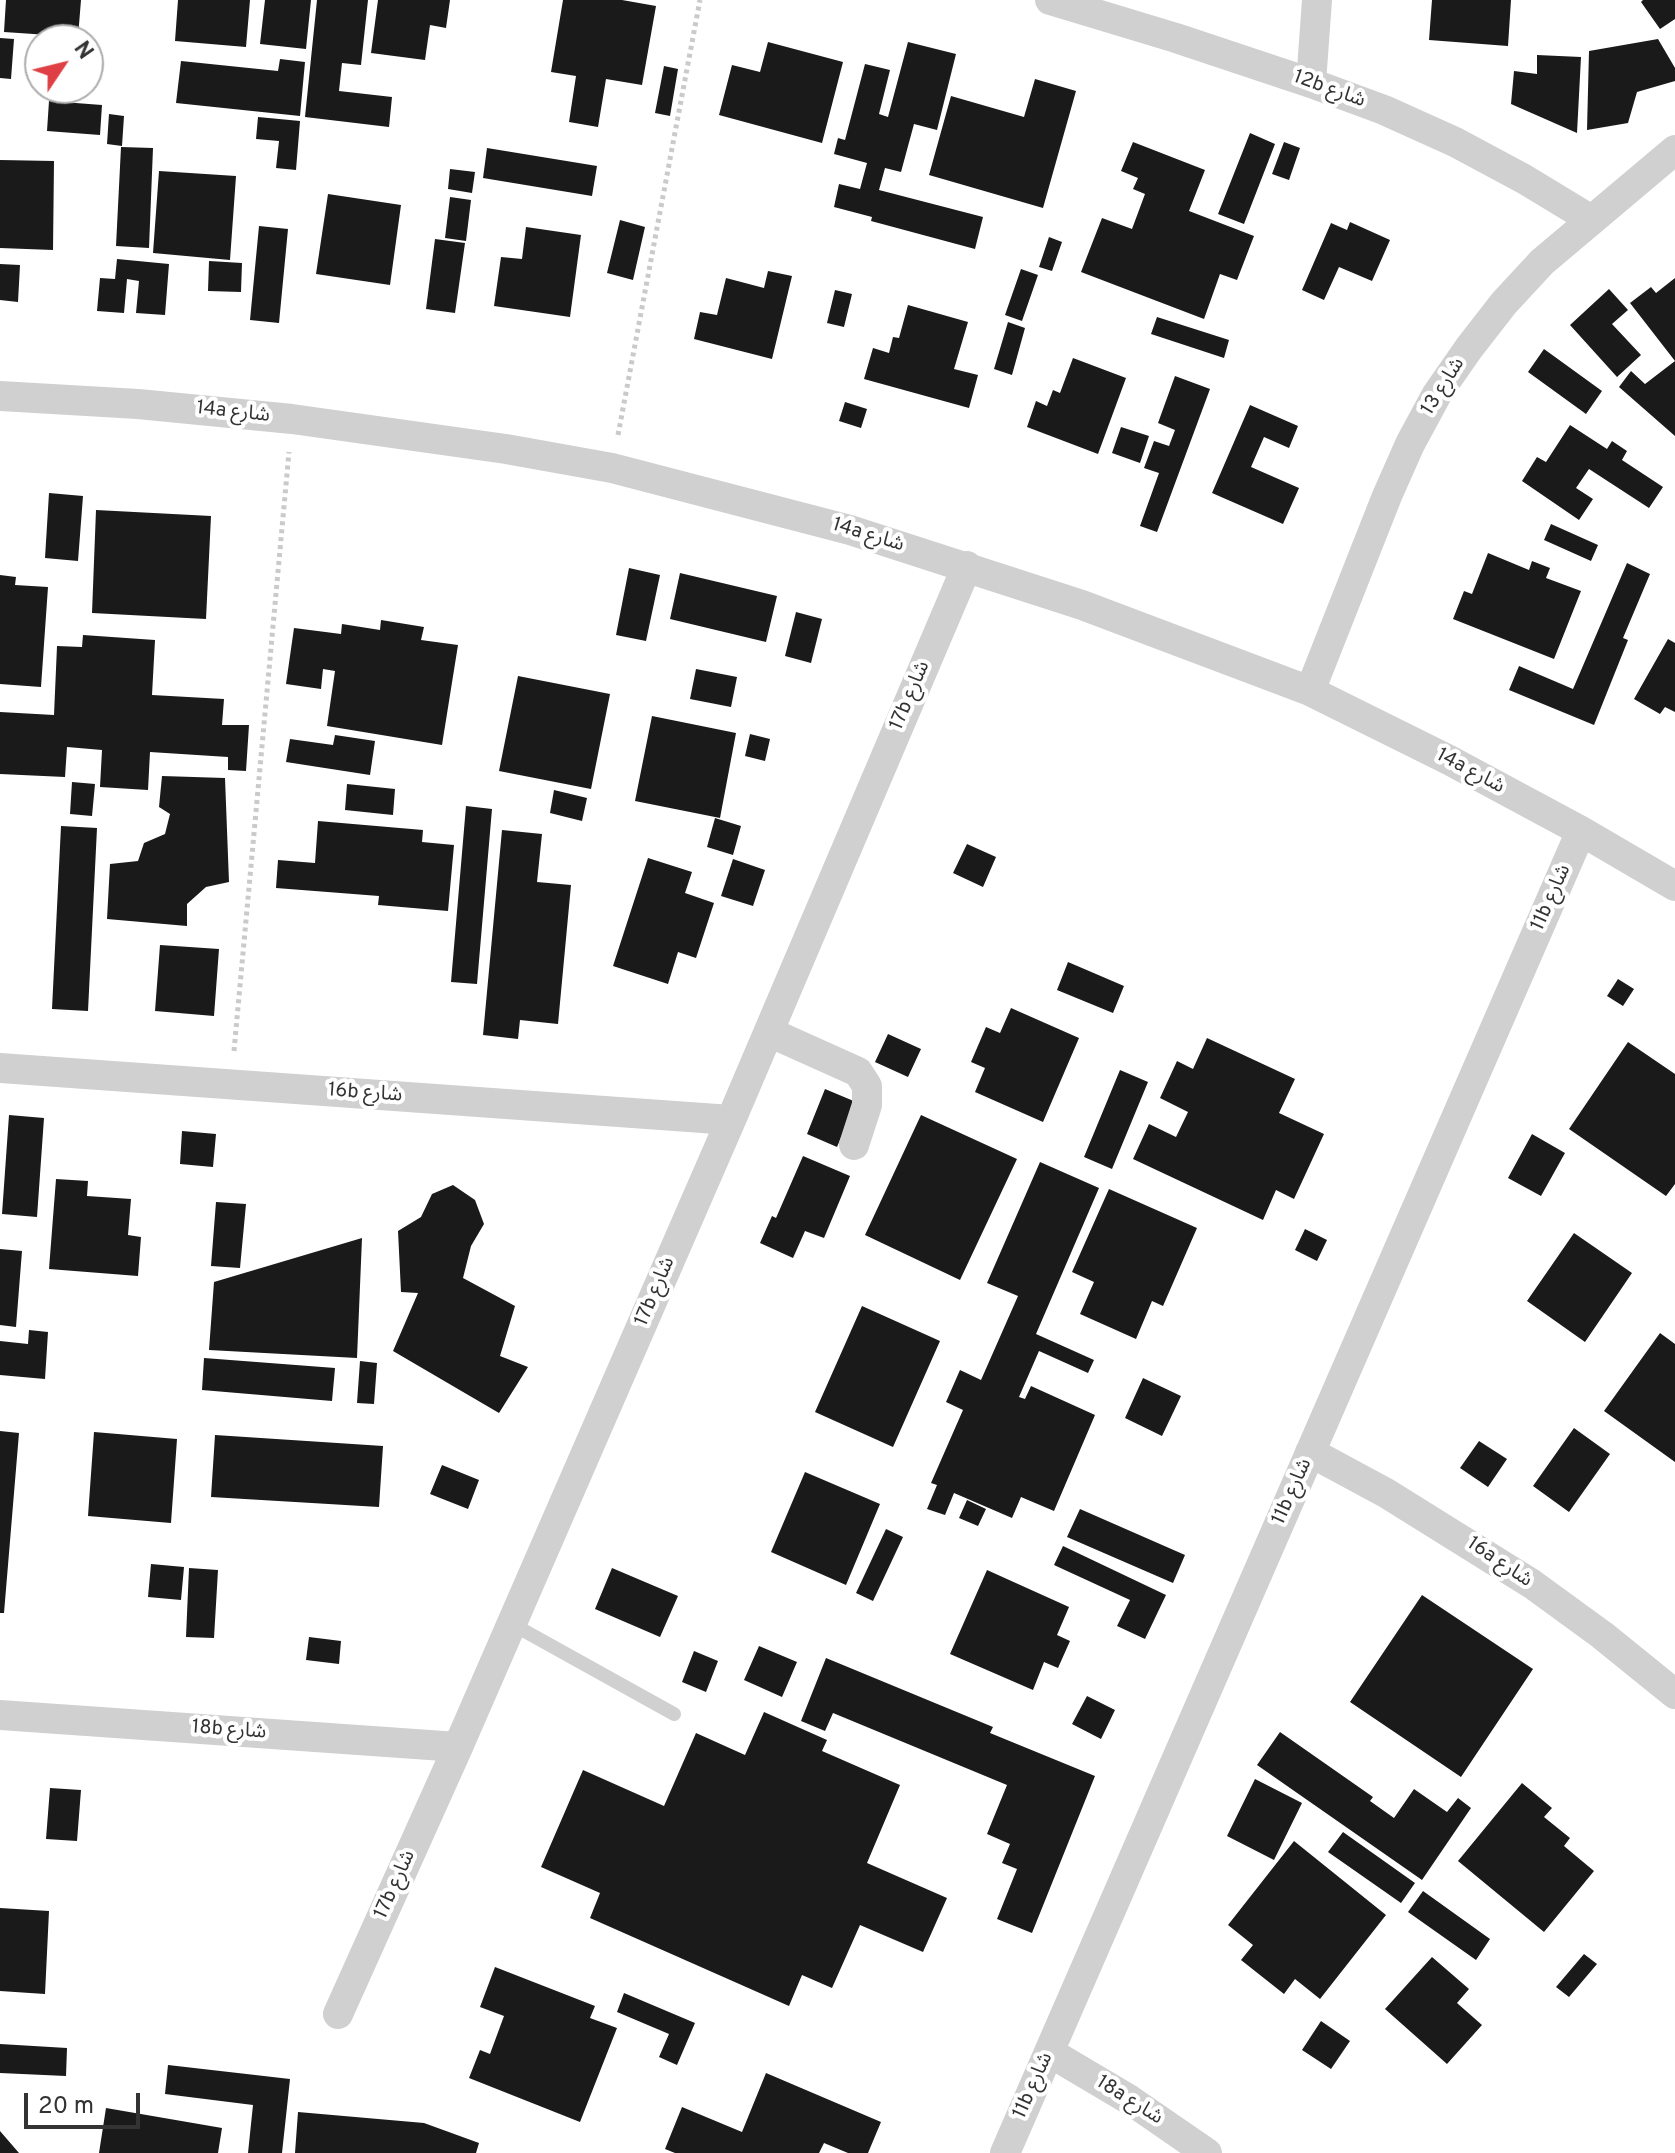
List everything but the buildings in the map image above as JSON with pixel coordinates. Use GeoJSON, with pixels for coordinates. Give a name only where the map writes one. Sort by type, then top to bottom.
{"type":"FeatureCollection","features":[{"type":"Feature","properties":{"kind":"street","name":"12b شارع"},"geometry":{"type":"LineString","coordinates":[[1050,0],[1311,83],[1384,110],[1455,142],[1590,219]]}},
{"type":"Feature","properties":{"kind":"street"},"geometry":{"type":"LineString","coordinates":[[1311,83],[1317,0]]}},
{"type":"Feature","properties":{"kind":"street","name":"شارع 13"},"geometry":{"type":"LineString","coordinates":[[1310,691],[1387,496],[1437,394],[1504,303],[1542,262],[1675,150]]}},
{"type":"Feature","properties":{"kind":"street","name":"14a شارع"},"geometry":{"type":"LineString","coordinates":[[0,396],[138,404],[399,432],[612,468],[820,522],[967,566],[1111,615],[1310,691],[1449,760],[1675,886]]}},
{"type":"Feature","properties":{"kind":"street","name":"17b شارع"},"geometry":{"type":"LineString","coordinates":[[338,2014],[458,1747],[731,1120],[967,566]]}},
{"type":"Feature","properties":{"kind":"street","name":"11b شارع"},"geometry":{"type":"LineString","coordinates":[[1005,2153],[1581,831]]}},
{"type":"Feature","properties":{"kind":"street"},"geometry":{"type":"LineString","coordinates":[[769,1032],[858,1072],[867,1086],[867,1105],[854,1145]]}},
{"type":"Feature","properties":{"kind":"street","name":"16b شارع"},"geometry":{"type":"LineString","coordinates":[[0,1068],[731,1120]]}},
{"type":"Feature","properties":{"kind":"street","name":"16a شارع"},"geometry":{"type":"LineString","coordinates":[[1310,1452],[1386,1493],[1532,1584],[1675,1694]]}},
{"type":"Feature","properties":{"kind":"street","name":"18b شارع"},"geometry":{"type":"LineString","coordinates":[[0,1715],[458,1747]]}},
{"type":"Feature","properties":{"kind":"street","name":"18a شارع"},"geometry":{"type":"LineString","coordinates":[[1049,2052],[1130,2100],[1207,2153]]}},
{"type":"Feature","properties":{"kind":"lane"},"geometry":{"type":"LineString","coordinates":[[512,1624],[674,1714]]}},
{"type":"Feature","properties":{"kind":"path"},"geometry":{"type":"LineString","coordinates":[[612,468],[700,0]]}},
{"type":"Feature","properties":{"kind":"path"},"geometry":{"type":"LineString","coordinates":[[230,1084],[292,419]]}}]}
